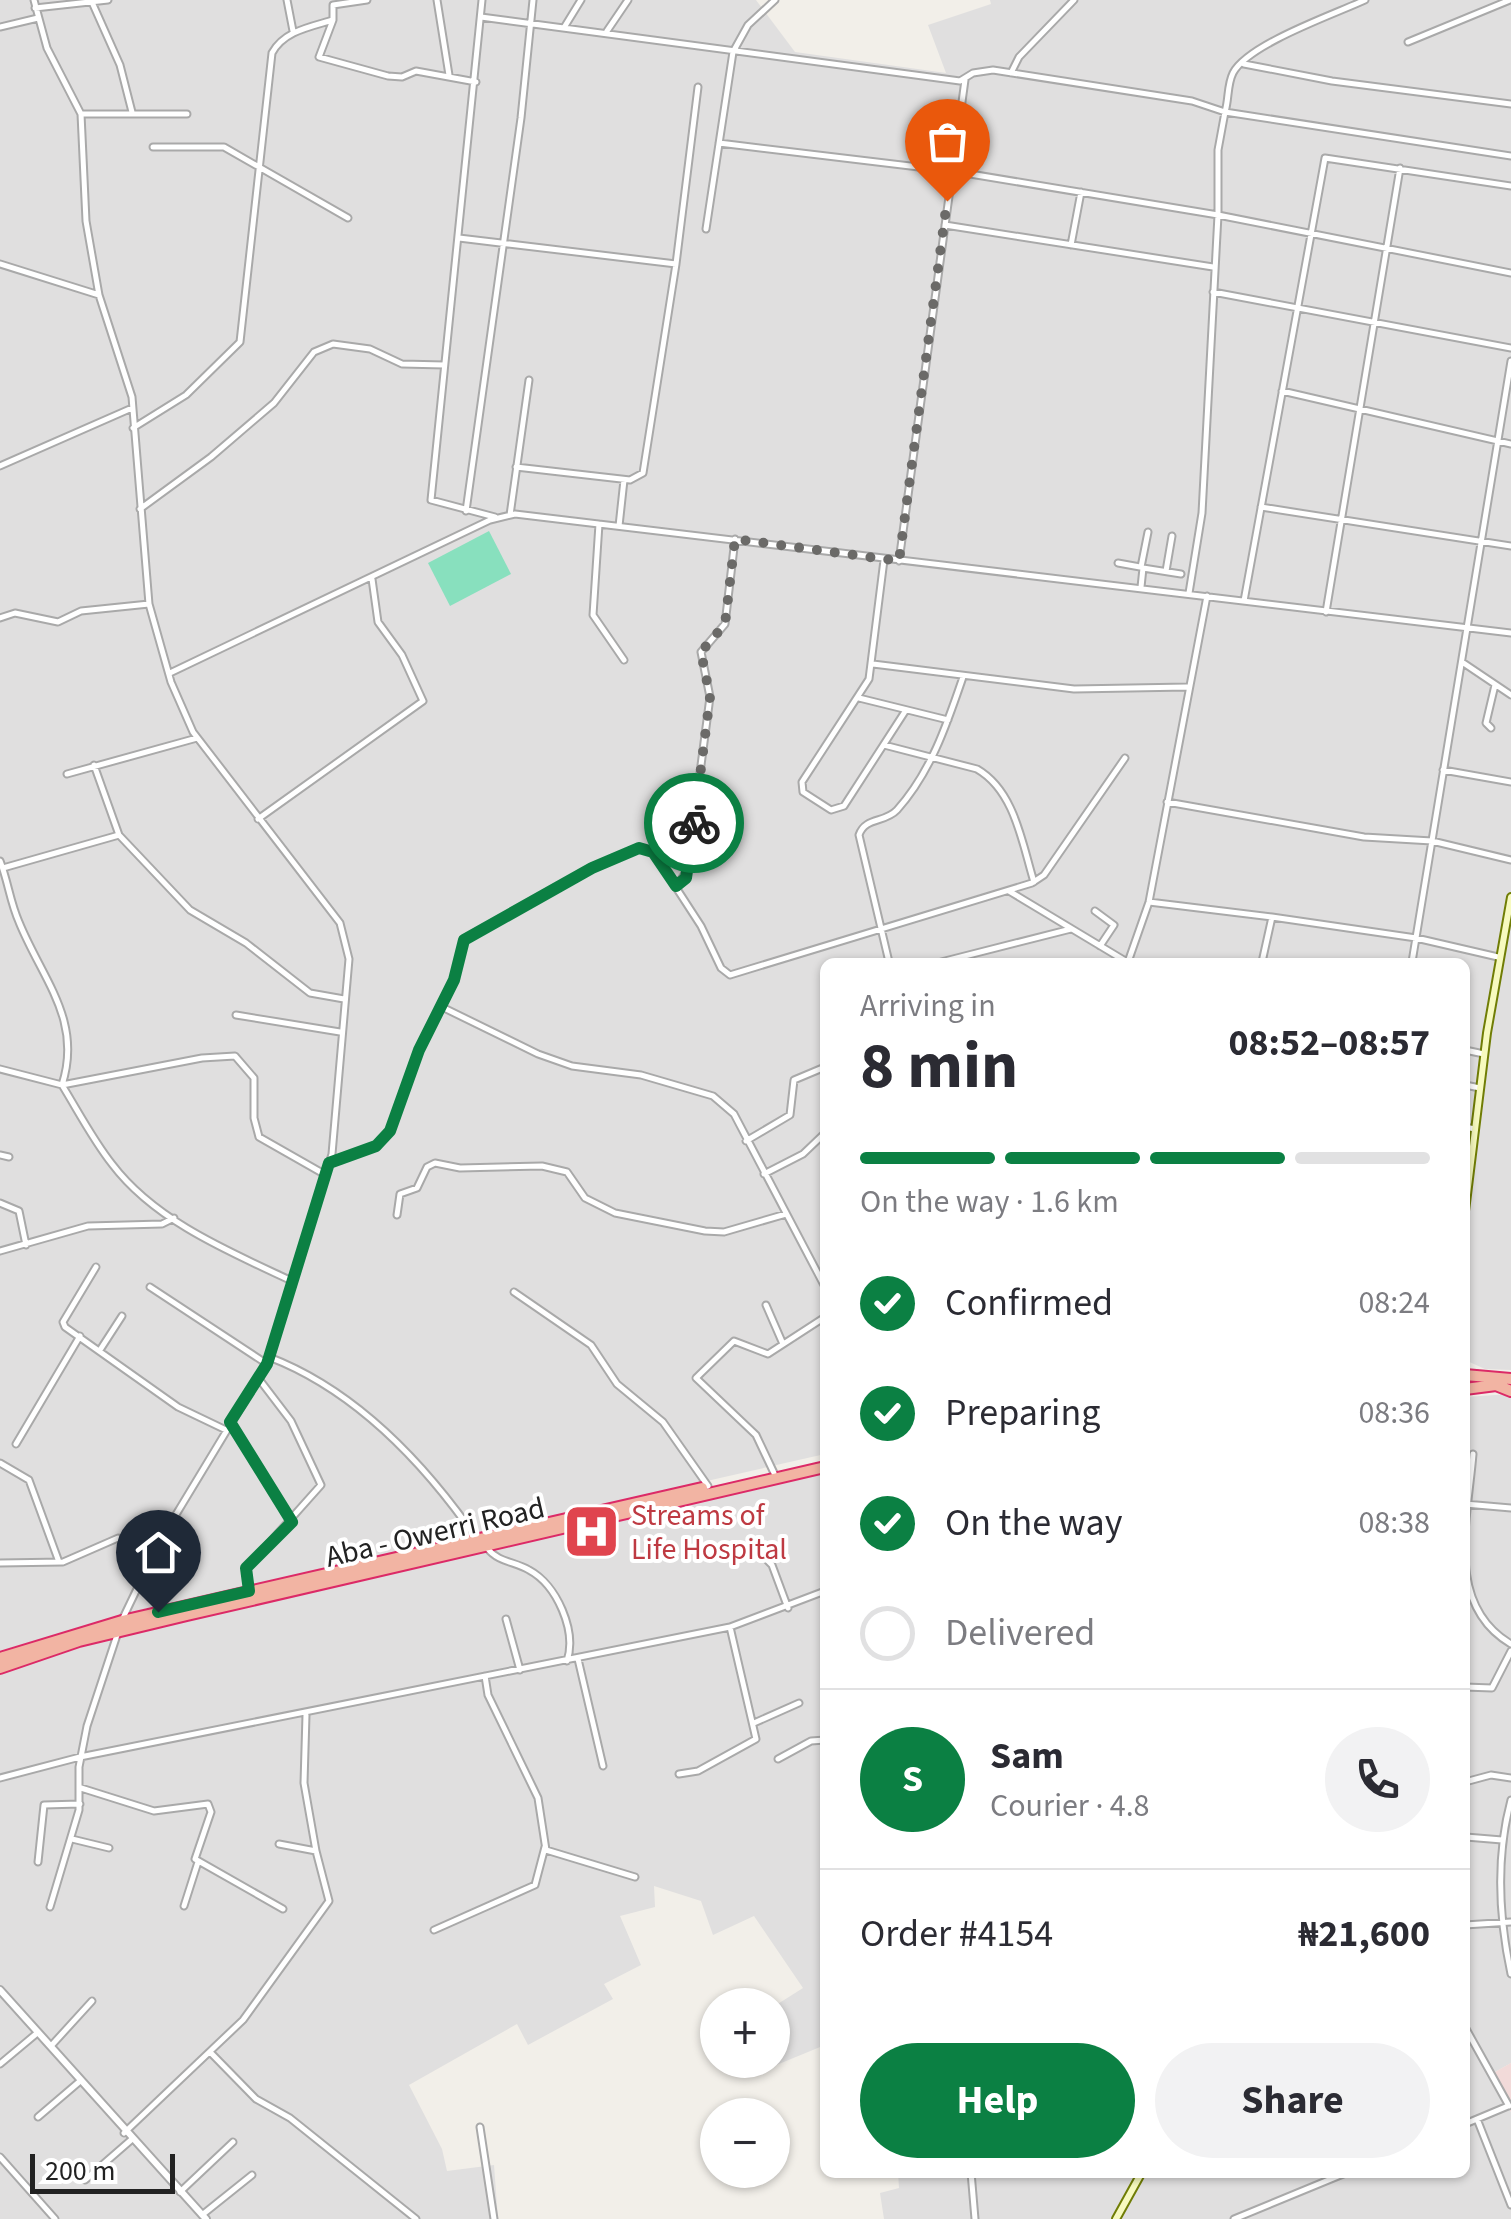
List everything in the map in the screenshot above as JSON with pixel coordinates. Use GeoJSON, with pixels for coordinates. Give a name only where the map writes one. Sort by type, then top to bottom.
{"type":"FeatureCollection","features":[{"type":"Feature","properties":{"kind":"highway"},"geometry":{"type":"LineString","coordinates":[[1470,1374],[1511,1379]]}},
{"type":"Feature","properties":{"kind":"highway"},"geometry":{"type":"LineString","coordinates":[[1470,1388],[1496,1385],[1511,1390]]}},
{"type":"Feature","properties":{"kind":"highway","name":"Aba - Owerri Road"},"geometry":{"type":"LineString","coordinates":[[2,1661],[249,1591],[481,1543],[708,1486],[820,1465]]}},
{"type":"Feature","properties":{"kind":"highway","name":"Aba - Owerri Road"},"geometry":{"type":"LineString","coordinates":[[120,1626],[820,1465]]}},
{"type":"Feature","properties":{"kind":"main road"},"geometry":{"type":"LineString","coordinates":[[1470,1153],[1498,957],[1511,897]]}},
{"type":"Feature","properties":{"kind":"main road"},"geometry":{"type":"LineString","coordinates":[[1116,2219],[1139,2178]]}},
{"type":"Feature","properties":{"kind":"street"},"geometry":{"type":"LineString","coordinates":[[50,1907],[80,1804],[80,1757],[120,1626],[153,1552],[268,1361],[329,1163],[337,1122],[340,1032],[349,960],[340,923],[198,738],[170,673],[149,604],[132,408],[99,295],[86,221],[81,114],[47,48],[34,4],[108,0]]}},
{"type":"Feature","properties":{"kind":"street"},"geometry":{"type":"LineString","coordinates":[[287,0],[294,32]]}},
{"type":"Feature","properties":{"kind":"street"},"geometry":{"type":"LineString","coordinates":[[367,0],[333,4],[333,20],[320,57],[388,76],[416,71],[476,82]]}},
{"type":"Feature","properties":{"kind":"street"},"geometry":{"type":"LineString","coordinates":[[437,0],[449,75]]}},
{"type":"Feature","properties":{"kind":"street"},"geometry":{"type":"LineString","coordinates":[[482,0],[431,500],[498,518]]}},
{"type":"Feature","properties":{"kind":"street"},"geometry":{"type":"LineString","coordinates":[[466,511],[521,118],[533,0]]}},
{"type":"Feature","properties":{"kind":"street"},"geometry":{"type":"LineString","coordinates":[[565,26],[581,0]]}},
{"type":"Feature","properties":{"kind":"street"},"geometry":{"type":"LineString","coordinates":[[607,31],[628,0]]}},
{"type":"Feature","properties":{"kind":"street"},"geometry":{"type":"LineString","coordinates":[[706,229],[733,52],[748,25],[774,0]]}},
{"type":"Feature","properties":{"kind":"street"},"geometry":{"type":"LineString","coordinates":[[1011,74],[1018,57],[1074,0]]}},
{"type":"Feature","properties":{"kind":"street"},"geometry":{"type":"LineString","coordinates":[[1189,593],[1202,513],[1218,164],[1229,86],[1240,63],[1284,36],[1366,0]]}},
{"type":"Feature","properties":{"kind":"street"},"geometry":{"type":"LineString","coordinates":[[1408,42],[1510,0]]}},
{"type":"Feature","properties":{"kind":"street"},"geometry":{"type":"LineString","coordinates":[[91,1],[120,65],[132,112]]}},
{"type":"Feature","properties":{"kind":"street"},"geometry":{"type":"LineString","coordinates":[[481,17],[966,80],[982,70],[1511,156]]}},
{"type":"Feature","properties":{"kind":"street"},"geometry":{"type":"LineString","coordinates":[[0,27],[38,18]]}},
{"type":"Feature","properties":{"kind":"street"},"geometry":{"type":"LineString","coordinates":[[133,428],[186,395],[240,342],[272,53],[278,41],[294,32],[333,20]]}},
{"type":"Feature","properties":{"kind":"street"},"geometry":{"type":"LineString","coordinates":[[1240,63],[1332,81],[1511,104]]}},
{"type":"Feature","properties":{"kind":"street"},"geometry":{"type":"LineString","coordinates":[[899,561],[966,80]]}},
{"type":"Feature","properties":{"kind":"street"},"geometry":{"type":"LineString","coordinates":[[516,467],[624,480],[643,473],[676,264],[698,87]]}},
{"type":"Feature","properties":{"kind":"street"},"geometry":{"type":"LineString","coordinates":[[81,114],[187,114]]}},
{"type":"Feature","properties":{"kind":"street"},"geometry":{"type":"LineString","coordinates":[[719,144],[952,170],[1218,215],[1511,273]]}},
{"type":"Feature","properties":{"kind":"street"},"geometry":{"type":"LineString","coordinates":[[153,147],[224,147],[348,218]]}},
{"type":"Feature","properties":{"kind":"street"},"geometry":{"type":"LineString","coordinates":[[1244,601],[1325,158],[1511,186]]}},
{"type":"Feature","properties":{"kind":"street"},"geometry":{"type":"LineString","coordinates":[[1326,612],[1400,168]]}},
{"type":"Feature","properties":{"kind":"street"},"geometry":{"type":"LineString","coordinates":[[1071,245],[1081,192]]}},
{"type":"Feature","properties":{"kind":"street"},"geometry":{"type":"LineString","coordinates":[[944,225],[1213,268]]}},
{"type":"Feature","properties":{"kind":"street"},"geometry":{"type":"LineString","coordinates":[[459,238],[676,264]]}},
{"type":"Feature","properties":{"kind":"street"},"geometry":{"type":"LineString","coordinates":[[0,264],[99,295]]}},
{"type":"Feature","properties":{"kind":"street"},"geometry":{"type":"LineString","coordinates":[[1212,292],[1511,348]]}},
{"type":"Feature","properties":{"kind":"street"},"geometry":{"type":"LineString","coordinates":[[140,508],[211,457],[274,403],[314,352],[332,344],[370,349],[402,364],[444,365]]}},
{"type":"Feature","properties":{"kind":"street"},"geometry":{"type":"LineString","coordinates":[[1413,958],[1511,362]]}},
{"type":"Feature","properties":{"kind":"street"},"geometry":{"type":"LineString","coordinates":[[510,515],[528,380]]}},
{"type":"Feature","properties":{"kind":"street"},"geometry":{"type":"LineString","coordinates":[[1282,391],[1511,444]]}},
{"type":"Feature","properties":{"kind":"street"},"geometry":{"type":"LineString","coordinates":[[0,466],[132,408]]}},
{"type":"Feature","properties":{"kind":"street"},"geometry":{"type":"LineString","coordinates":[[620,526],[624,480]]}},
{"type":"Feature","properties":{"kind":"street"},"geometry":{"type":"LineString","coordinates":[[1261,506],[1511,546]]}},
{"type":"Feature","properties":{"kind":"street"},"geometry":{"type":"LineString","coordinates":[[170,673],[510,515],[1511,632]]}},
{"type":"Feature","properties":{"kind":"street"},"geometry":{"type":"LineString","coordinates":[[600,524],[593,615],[624,660]]}},
{"type":"Feature","properties":{"kind":"street"},"geometry":{"type":"LineString","coordinates":[[1141,587],[1148,532]]}},
{"type":"Feature","properties":{"kind":"street"},"geometry":{"type":"LineString","coordinates":[[1166,571],[1172,536]]}},
{"type":"Feature","properties":{"kind":"street"},"geometry":{"type":"LineString","coordinates":[[676,886],[687,872],[708,724],[710,685],[701,652],[725,624],[735,539]]}},
{"type":"Feature","properties":{"kind":"street"},"geometry":{"type":"LineString","coordinates":[[884,560],[873,664],[858,698],[800,788],[831,810],[838,810],[906,710]]}},
{"type":"Feature","properties":{"kind":"street"},"geometry":{"type":"LineString","coordinates":[[1118,563],[1181,574]]}},
{"type":"Feature","properties":{"kind":"street"},"geometry":{"type":"LineString","coordinates":[[258,819],[424,702],[402,655],[378,622],[372,578]]}},
{"type":"Feature","properties":{"kind":"street"},"geometry":{"type":"LineString","coordinates":[[1129,958],[1149,902],[1207,596]]}},
{"type":"Feature","properties":{"kind":"street"},"geometry":{"type":"LineString","coordinates":[[0,618],[16,613],[58,622],[77,612],[149,604]]}},
{"type":"Feature","properties":{"kind":"street"},"geometry":{"type":"LineString","coordinates":[[1462,662],[1511,695]]}},
{"type":"Feature","properties":{"kind":"street"},"geometry":{"type":"LineString","coordinates":[[873,664],[1074,689],[1188,687]]}},
{"type":"Feature","properties":{"kind":"street"},"geometry":{"type":"LineString","coordinates":[[888,958],[859,834],[870,822],[895,812],[931,759],[963,677]]}},
{"type":"Feature","properties":{"kind":"street"},"geometry":{"type":"LineString","coordinates":[[1491,728],[1486,723],[1487,707],[1496,685]]}},
{"type":"Feature","properties":{"kind":"street"},"geometry":{"type":"LineString","coordinates":[[858,698],[948,720]]}},
{"type":"Feature","properties":{"kind":"street"},"geometry":{"type":"LineString","coordinates":[[67,774],[198,738]]}},
{"type":"Feature","properties":{"kind":"street"},"geometry":{"type":"LineString","coordinates":[[884,745],[978,769],[989,777],[1011,807],[1034,882]]}},
{"type":"Feature","properties":{"kind":"street"},"geometry":{"type":"LineString","coordinates":[[329,1163],[376,1146],[390,1131],[419,1050],[464,954],[464,940],[592,868],[639,848],[653,852],[721,968],[730,975],[1034,882],[1044,875],[1125,758]]}},
{"type":"Feature","properties":{"kind":"street"},"geometry":{"type":"LineString","coordinates":[[94,766],[119,834],[197,916],[246,943],[310,992],[344,998]]}},
{"type":"Feature","properties":{"kind":"street"},"geometry":{"type":"LineString","coordinates":[[1442,770],[1511,782]]}},
{"type":"Feature","properties":{"kind":"street"},"geometry":{"type":"LineString","coordinates":[[1167,802],[1364,837],[1432,841],[1511,860]]}},
{"type":"Feature","properties":{"kind":"street"},"geometry":{"type":"LineString","coordinates":[[119,834],[2,865],[18,921],[42,964],[70,1039],[62,1086],[112,1166],[195,1234],[292,1282]]}},
{"type":"Feature","properties":{"kind":"street"},"geometry":{"type":"LineString","coordinates":[[1010,890],[1121,958]]}},
{"type":"Feature","properties":{"kind":"street"},"geometry":{"type":"LineString","coordinates":[[1149,902],[1416,938],[1498,957]]}},
{"type":"Feature","properties":{"kind":"street"},"geometry":{"type":"LineString","coordinates":[[1096,911],[1114,925],[1100,946]]}},
{"type":"Feature","properties":{"kind":"street"},"geometry":{"type":"LineString","coordinates":[[1263,958],[1272,917]]}},
{"type":"Feature","properties":{"kind":"street"},"geometry":{"type":"LineString","coordinates":[[957,958],[1072,929]]}},
{"type":"Feature","properties":{"kind":"street"},"geometry":{"type":"LineString","coordinates":[[441,1007],[538,1054],[572,1066],[641,1075],[713,1096],[734,1114],[820,1277]]}},
{"type":"Feature","properties":{"kind":"street"},"geometry":{"type":"LineString","coordinates":[[236,1015],[340,1032]]}},
{"type":"Feature","properties":{"kind":"street"},"geometry":{"type":"LineString","coordinates":[[1470,1051],[1484,1054]]}},
{"type":"Feature","properties":{"kind":"street"},"geometry":{"type":"LineString","coordinates":[[0,1078],[1,1069],[62,1086],[188,1060],[235,1056],[254,1078],[254,1118],[259,1136],[325,1176]]}},
{"type":"Feature","properties":{"kind":"street"},"geometry":{"type":"LineString","coordinates":[[746,1141],[790,1115],[794,1080],[820,1069]]}},
{"type":"Feature","properties":{"kind":"street"},"geometry":{"type":"LineString","coordinates":[[1470,1086],[1480,1088]]}},
{"type":"Feature","properties":{"kind":"street"},"geometry":{"type":"LineString","coordinates":[[1470,1128],[1475,1129]]}},
{"type":"Feature","properties":{"kind":"street"},"geometry":{"type":"LineString","coordinates":[[764,1174],[803,1154],[820,1137]]}},
{"type":"Feature","properties":{"kind":"street"},"geometry":{"type":"LineString","coordinates":[[0,1155],[9,1158]]}},
{"type":"Feature","properties":{"kind":"street"},"geometry":{"type":"LineString","coordinates":[[397,1215],[400,1194],[418,1188],[427,1167],[434,1163],[460,1168],[542,1166],[567,1172],[585,1198],[615,1213],[705,1231],[724,1232],[786,1214]]}},
{"type":"Feature","properties":{"kind":"street"},"geometry":{"type":"LineString","coordinates":[[0,1203],[19,1212],[26,1246]]}},
{"type":"Feature","properties":{"kind":"street"},"geometry":{"type":"LineString","coordinates":[[0,1251],[88,1226],[162,1224],[174,1218]]}},
{"type":"Feature","properties":{"kind":"street"},"geometry":{"type":"LineString","coordinates":[[96,1267],[64,1322],[178,1407],[226,1430]]}},
{"type":"Feature","properties":{"kind":"street"},"geometry":{"type":"LineString","coordinates":[[150,1288],[268,1361],[308,1372],[359,1409],[442,1494],[494,1556],[534,1573],[549,1588],[571,1645],[567,1661]]}},
{"type":"Feature","properties":{"kind":"street"},"geometry":{"type":"LineString","coordinates":[[514,1292],[591,1345],[617,1384],[663,1422],[708,1486]]}},
{"type":"Feature","properties":{"kind":"street"},"geometry":{"type":"LineString","coordinates":[[766,1306],[783,1344]]}},
{"type":"Feature","properties":{"kind":"street"},"geometry":{"type":"LineString","coordinates":[[100,1350],[122,1316]]}},
{"type":"Feature","properties":{"kind":"street"},"geometry":{"type":"LineString","coordinates":[[774,1473],[756,1434],[696,1378],[734,1341],[763,1355],[820,1319]]}},
{"type":"Feature","properties":{"kind":"street"},"geometry":{"type":"LineString","coordinates":[[16,1444],[80,1336]]}},
{"type":"Feature","properties":{"kind":"street"},"geometry":{"type":"LineString","coordinates":[[249,1591],[246,1568],[322,1485],[291,1420],[259,1379]]}},
{"type":"Feature","properties":{"kind":"street"},"geometry":{"type":"LineString","coordinates":[[230,1422],[292,1522]]}},
{"type":"Feature","properties":{"kind":"street"},"geometry":{"type":"LineString","coordinates":[[1470,1479],[1473,1454]]}},
{"type":"Feature","properties":{"kind":"street"},"geometry":{"type":"LineString","coordinates":[[0,1462],[29,1480],[59,1562]]}},
{"type":"Feature","properties":{"kind":"street"},"geometry":{"type":"LineString","coordinates":[[1470,1504],[1511,1508]]}},
{"type":"Feature","properties":{"kind":"street"},"geometry":{"type":"LineString","coordinates":[[0,1563],[59,1562],[118,1538],[153,1552]]}},
{"type":"Feature","properties":{"kind":"street"},"geometry":{"type":"LineString","coordinates":[[759,1552],[772,1565],[788,1608]]}},
{"type":"Feature","properties":{"kind":"street"},"geometry":{"type":"LineString","coordinates":[[0,1778],[80,1757],[730,1626],[788,1608],[820,1592]]}},
{"type":"Feature","properties":{"kind":"street"},"geometry":{"type":"LineString","coordinates":[[1470,1599],[1478,1614],[1511,1648],[1492,1688],[1470,1686]]}},
{"type":"Feature","properties":{"kind":"street"},"geometry":{"type":"LineString","coordinates":[[506,1619],[520,1670]]}},
{"type":"Feature","properties":{"kind":"street"},"geometry":{"type":"LineString","coordinates":[[679,1774],[698,1771],[753,1743],[754,1723],[730,1626]]}},
{"type":"Feature","properties":{"kind":"street"},"geometry":{"type":"LineString","coordinates":[[0,1644],[2,1661]]}},
{"type":"Feature","properties":{"kind":"street"},"geometry":{"type":"LineString","coordinates":[[578,1659],[603,1766]]}},
{"type":"Feature","properties":{"kind":"street"},"geometry":{"type":"LineString","coordinates":[[434,1930],[535,1885],[545,1848],[534,1786],[488,1695],[484,1676]]}},
{"type":"Feature","properties":{"kind":"street"},"geometry":{"type":"LineString","coordinates":[[754,1723],[798,1703]]}},
{"type":"Feature","properties":{"kind":"street"},"geometry":{"type":"LineString","coordinates":[[124,2133],[243,2020],[329,1900],[303,1774],[306,1714]]}},
{"type":"Feature","properties":{"kind":"street"},"geometry":{"type":"LineString","coordinates":[[778,1759],[811,1741],[820,1740]]}},
{"type":"Feature","properties":{"kind":"street"},"geometry":{"type":"LineString","coordinates":[[1470,1781],[1498,1774],[1511,1778]]}},
{"type":"Feature","properties":{"kind":"street"},"geometry":{"type":"LineString","coordinates":[[81,1788],[154,1811],[208,1804],[211,1812],[184,1906]]}},
{"type":"Feature","properties":{"kind":"street"},"geometry":{"type":"LineString","coordinates":[[1511,1800],[1502,1840],[1503,1924],[1511,1974]]}},
{"type":"Feature","properties":{"kind":"street"},"geometry":{"type":"LineString","coordinates":[[38,1862],[44,1805],[80,1804]]}},
{"type":"Feature","properties":{"kind":"street"},"geometry":{"type":"LineString","coordinates":[[1470,1836],[1502,1840]]}},
{"type":"Feature","properties":{"kind":"street"},"geometry":{"type":"LineString","coordinates":[[72,1839],[109,1848]]}},
{"type":"Feature","properties":{"kind":"street"},"geometry":{"type":"LineString","coordinates":[[278,1844],[316,1851]]}},
{"type":"Feature","properties":{"kind":"street"},"geometry":{"type":"LineString","coordinates":[[545,1848],[549,1853],[636,1877]]}},
{"type":"Feature","properties":{"kind":"street"},"geometry":{"type":"LineString","coordinates":[[198,1862],[283,1909]]}},
{"type":"Feature","properties":{"kind":"street"},"geometry":{"type":"LineString","coordinates":[[1502,1869],[1511,1871]]}},
{"type":"Feature","properties":{"kind":"street"},"geometry":{"type":"LineString","coordinates":[[1470,1925],[1511,1922]]}},
{"type":"Feature","properties":{"kind":"street"},"geometry":{"type":"LineString","coordinates":[[0,1990],[124,2133],[204,2217],[252,2175]]}},
{"type":"Feature","properties":{"kind":"street"},"geometry":{"type":"LineString","coordinates":[[49,2048],[92,2002]]}},
{"type":"Feature","properties":{"kind":"street"},"geometry":{"type":"LineString","coordinates":[[0,2064],[36,2034]]}},
{"type":"Feature","properties":{"kind":"street"},"geometry":{"type":"LineString","coordinates":[[1470,2037],[1510,2105],[1470,2122]]}},
{"type":"Feature","properties":{"kind":"street"},"geometry":{"type":"LineString","coordinates":[[210,2052],[256,2100],[290,2118],[416,2219]]}},
{"type":"Feature","properties":{"kind":"street"},"geometry":{"type":"LineString","coordinates":[[38,2117],[79,2082]]}},
{"type":"Feature","properties":{"kind":"street"},"geometry":{"type":"LineString","coordinates":[[1477,2119],[1511,2205]]}},
{"type":"Feature","properties":{"kind":"street"},"geometry":{"type":"LineString","coordinates":[[480,2128],[494,2219]]}},
{"type":"Feature","properties":{"kind":"street"},"geometry":{"type":"LineString","coordinates":[[85,2180],[131,2140]]}},
{"type":"Feature","properties":{"kind":"street"},"geometry":{"type":"LineString","coordinates":[[180,2192],[234,2142]]}},
{"type":"Feature","properties":{"kind":"street"},"geometry":{"type":"LineString","coordinates":[[0,2170],[3,2160]]}},
{"type":"Feature","properties":{"kind":"street"},"geometry":{"type":"LineString","coordinates":[[3,2160],[56,2219]]}},
{"type":"Feature","properties":{"kind":"street"},"geometry":{"type":"LineString","coordinates":[[972,2178],[975,2219]]}},
{"type":"Feature","properties":{"kind":"street"},"geometry":{"type":"LineString","coordinates":[[1234,2219],[1333,2178]]}},
{"type":"Feature","properties":{"kind":"shaded area"},"geometry":{"type":"Polygon","coordinates":[[[0,0],[756,0],[795,52],[946,73],[928,25],[991,4],[990,0],[1511,0],[1511,1370],[1485,1369],[1470,1362],[1470,958],[820,958],[820,1455],[140,1610],[0,1651],[0,0]]]}},
{"type":"Feature","properties":{"kind":"shaded area"},"geometry":{"type":"Polygon","coordinates":[[[1511,1394],[1511,2063],[1488,2076],[1511,2112],[1511,2219],[884,2219],[880,2193],[899,2188],[898,2178],[1470,2178],[1470,1397],[1511,1394]]]}},
{"type":"Feature","properties":{"kind":"shaded area"},"geometry":{"type":"Polygon","coordinates":[[[820,1473],[820,2047],[790,2059],[790,1996],[803,1988],[754,1916],[713,1935],[701,1901],[654,1886],[655,1907],[620,1916],[641,1965],[604,1984],[613,1999],[528,2045],[517,2024],[409,2085],[442,2149],[447,2171],[494,2165],[498,2219],[0,2219],[0,1674],[94,1643],[820,1473]]]}},
{"type":"Feature","properties":{"kind":"shaded area"},"geometry":{"type":"Polygon","coordinates":[[[1511,2063],[1511,2112],[1488,2076],[1511,2063]]]}},
{"type":"Feature","properties":{"kind":"green space"},"geometry":{"type":"Polygon","coordinates":[[[489,531],[511,574],[450,606],[428,563],[489,531]]]}},
{"type":"Feature","properties":{"kind":"way so far"},"geometry":{"type":"LineString","coordinates":[[694,823],[710,697],[701,652],[725,624],[735,539],[899,561],[947,201]]}},
{"type":"Feature","properties":{"kind":"place","name":"Streams of Life Hospital"},"geometry":{"type":"Point","coordinates":[592,1532]}},
{"type":"Feature","properties":{"kind":"route"},"geometry":{"type":"LineString","coordinates":[[158,1612],[249,1591],[246,1568],[292,1522],[230,1422],[267,1364],[329,1163],[376,1146],[390,1131],[408,1090],[419,1050],[454,980],[464,954],[464,940],[592,868],[639,848],[653,852],[676,886],[686,878],[694,823]]}}]}
